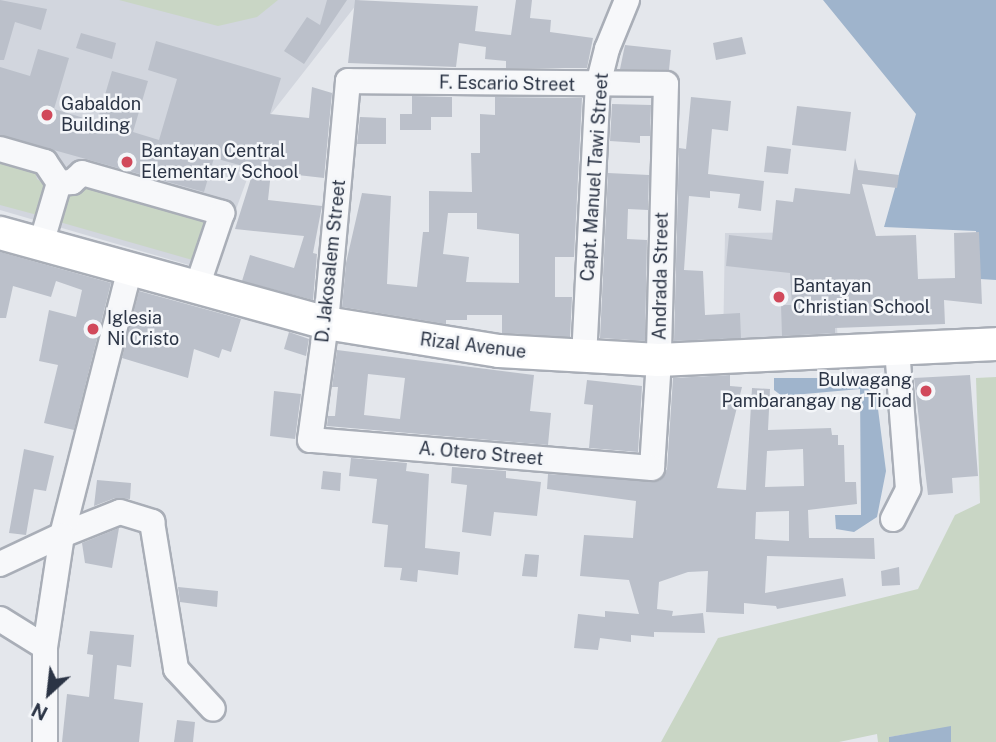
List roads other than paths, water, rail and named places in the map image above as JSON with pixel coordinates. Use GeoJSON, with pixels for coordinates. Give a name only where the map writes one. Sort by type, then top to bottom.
{"type":"FeatureCollection","features":[{"type":"Feature","properties":{"kind":"main road","name":"Rizal Avenue"},"geometry":{"type":"LineString","coordinates":[[0,233],[326,323],[499,351],[584,358],[659,360],[996,344]]}},
{"type":"Feature","properties":{"kind":"street","name":"Capt. Manuel Tawi Street"},"geometry":{"type":"LineString","coordinates":[[584,358],[598,85],[607,49],[627,0]]}},
{"type":"Feature","properties":{"kind":"street","name":"F. Escario Street"},"geometry":{"type":"LineString","coordinates":[[348,81],[666,84]]}},
{"type":"Feature","properties":{"kind":"street","name":"D. Jakosalem Street"},"geometry":{"type":"LineString","coordinates":[[310,440],[326,323],[348,81]]}},
{"type":"Feature","properties":{"kind":"street","name":"Andrada Street"},"geometry":{"type":"LineString","coordinates":[[652,468],[659,360],[666,84]]}},
{"type":"Feature","properties":{"kind":"street"},"geometry":{"type":"LineString","coordinates":[[0,149],[45,162],[49,175],[59,183],[72,182],[82,173],[222,213],[197,288]]}},
{"type":"Feature","properties":{"kind":"street"},"geometry":{"type":"LineString","coordinates":[[41,244],[59,183]]}},
{"type":"Feature","properties":{"kind":"street"},"geometry":{"type":"LineString","coordinates":[[45,742],[46,647],[62,534],[130,268]]}},
{"type":"Feature","properties":{"kind":"street"},"geometry":{"type":"LineString","coordinates":[[893,519],[908,489],[897,348]]}},
{"type":"Feature","properties":{"kind":"street","name":"A. Otero Street"},"geometry":{"type":"LineString","coordinates":[[310,440],[652,468]]}},
{"type":"Feature","properties":{"kind":"street"},"geometry":{"type":"LineString","coordinates":[[0,564],[62,534],[120,512],[152,522],[176,669],[214,709]]}},
{"type":"Feature","properties":{"kind":"street"},"geometry":{"type":"LineString","coordinates":[[0,619],[46,647]]}},
{"type":"Feature","properties":{"kind":"water"},"geometry":{"type":"Polygon","coordinates":[[[823,0],[996,0],[996,280],[980,279],[976,231],[884,227],[916,114],[823,0]]]}},
{"type":"Feature","properties":{"kind":"water"},"geometry":{"type":"Polygon","coordinates":[[[774,378],[874,378],[886,471],[877,517],[854,532],[836,529],[835,515],[861,515],[860,389],[782,396],[774,390],[774,378]]]}},
{"type":"Feature","properties":{"kind":"water"},"geometry":{"type":"Polygon","coordinates":[[[951,726],[951,742],[889,742],[889,737],[951,726]]]}},
{"type":"Feature","properties":{"kind":"place","name":"Gabaldon Building"},"geometry":{"type":"Point","coordinates":[47,115]}},
{"type":"Feature","properties":{"kind":"place","name":"Bantayan Central Elementary School"},"geometry":{"type":"Point","coordinates":[127,162]}},
{"type":"Feature","properties":{"kind":"place","name":"Bantayan Christian School"},"geometry":{"type":"Point","coordinates":[779,297]}},
{"type":"Feature","properties":{"kind":"place","name":"Iglesia Ni Cristo"},"geometry":{"type":"Point","coordinates":[93,329]}},
{"type":"Feature","properties":{"kind":"place","name":"Bulwagang Pambarangay ng Ticad"},"geometry":{"type":"Point","coordinates":[926,391]}}]}
